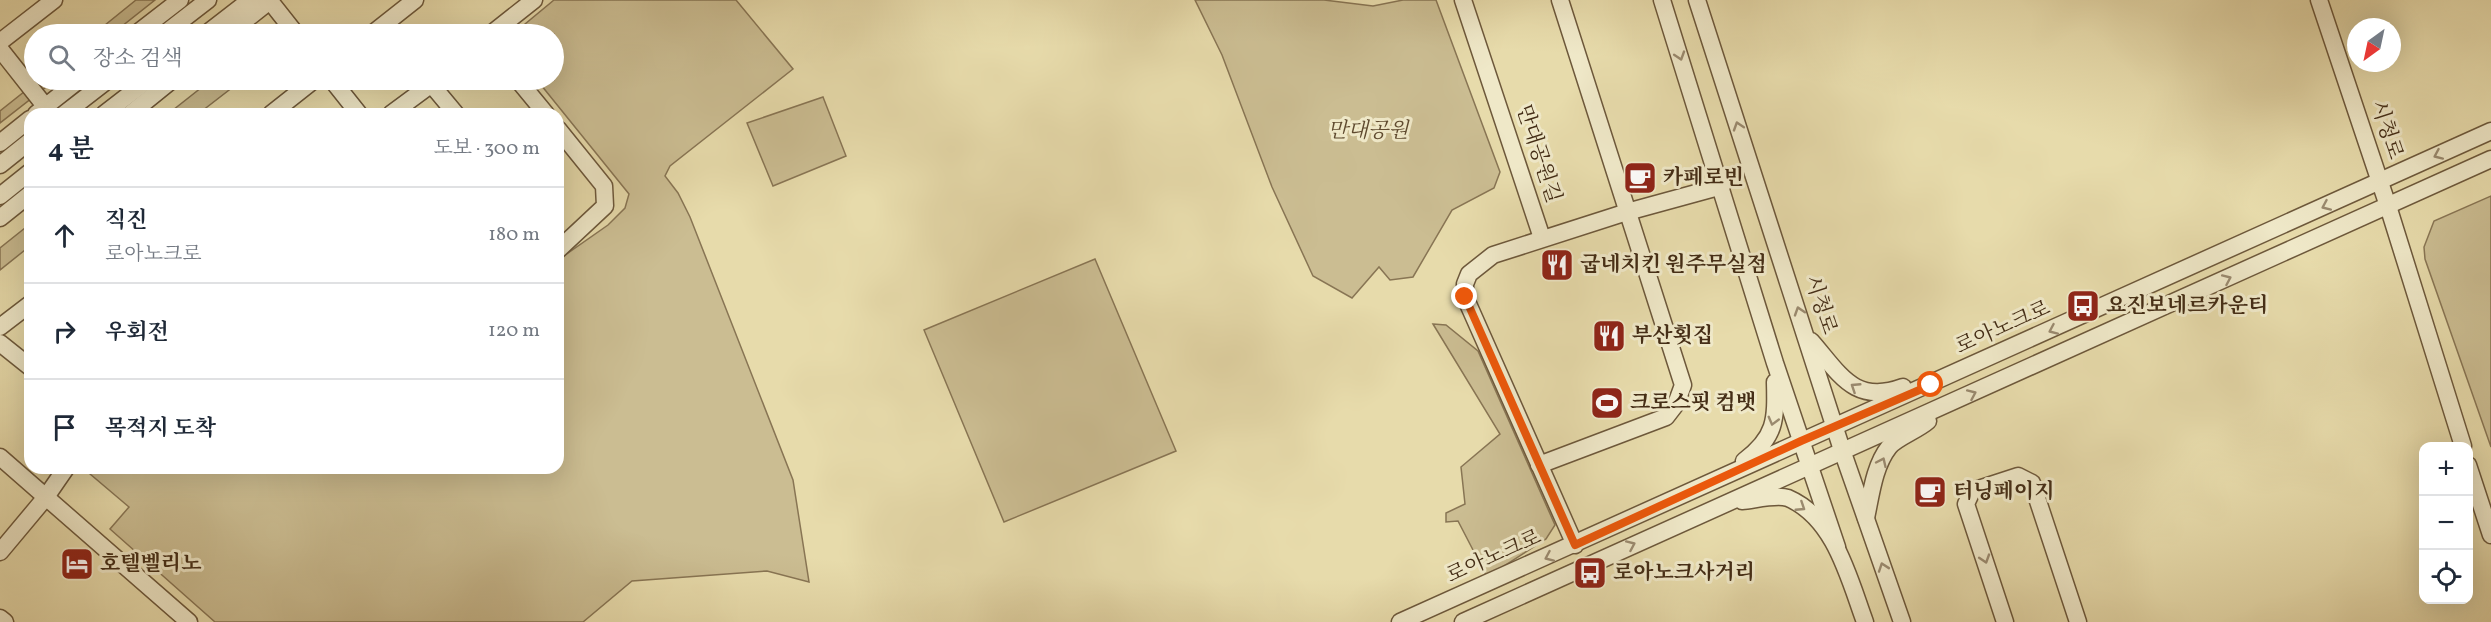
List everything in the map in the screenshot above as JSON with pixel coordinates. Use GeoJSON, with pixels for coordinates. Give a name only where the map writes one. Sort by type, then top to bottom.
{"type":"FeatureCollection","features":[{"type":"Feature","properties":{"kind":"street"},"geometry":{"type":"LineString","coordinates":[[0,42],[54,0]]}},
{"type":"Feature","properties":{"kind":"street"},"geometry":{"type":"LineString","coordinates":[[149,24],[180,0]]}},
{"type":"Feature","properties":{"kind":"street"},"geometry":{"type":"LineString","coordinates":[[177,24],[208,0]]}},
{"type":"Feature","properties":{"kind":"street"},"geometry":{"type":"LineString","coordinates":[[219,24],[250,0]]}},
{"type":"Feature","properties":{"kind":"street"},"geometry":{"type":"LineString","coordinates":[[385,24],[415,0]]}},
{"type":"Feature","properties":{"kind":"street"},"geometry":{"type":"LineString","coordinates":[[504,24],[534,0]]}},
{"type":"Feature","properties":{"kind":"street","name":"만대공원길"},"geometry":{"type":"LineString","coordinates":[[1463,0],[1542,238],[1722,186]]}},
{"type":"Feature","properties":{"kind":"street"},"geometry":{"type":"LineString","coordinates":[[1539,465],[1666,417],[1676,404],[1683,385],[1560,0]]}},
{"type":"Feature","properties":{"kind":"street"},"geometry":{"type":"LineString","coordinates":[[1662,0],[1722,186],[1775,363],[1837,547],[1865,622]]}},
{"type":"Feature","properties":{"kind":"street","name":"시청로"},"geometry":{"type":"LineString","coordinates":[[1697,0],[1807,336],[1834,427],[1902,622]]}},
{"type":"Feature","properties":{"kind":"street","name":"시청로"},"geometry":{"type":"LineString","coordinates":[[2319,0],[2388,206]]}},
{"type":"Feature","properties":{"kind":"street"},"geometry":{"type":"LineString","coordinates":[[241,24],[271,1],[288,24]]}},
{"type":"Feature","properties":{"kind":"street"},"geometry":{"type":"LineString","coordinates":[[0,49],[24,86]]}},
{"type":"Feature","properties":{"kind":"street"},"geometry":{"type":"LineString","coordinates":[[27,90],[39,108]]}},
{"type":"Feature","properties":{"kind":"street"},"geometry":{"type":"LineString","coordinates":[[43,108],[66,90]]}},
{"type":"Feature","properties":{"kind":"street"},"geometry":{"type":"LineString","coordinates":[[72,108],[95,90]]}},
{"type":"Feature","properties":{"kind":"street"},"geometry":{"type":"LineString","coordinates":[[112,108],[135,90]]}},
{"type":"Feature","properties":{"kind":"street"},"geometry":{"type":"LineString","coordinates":[[137,108],[160,90]]}},
{"type":"Feature","properties":{"kind":"street"},"geometry":{"type":"LineString","coordinates":[[279,108],[302,90]]}},
{"type":"Feature","properties":{"kind":"street"},"geometry":{"type":"LineString","coordinates":[[340,90],[354,108]]}},
{"type":"Feature","properties":{"kind":"street"},"geometry":{"type":"LineString","coordinates":[[399,108],[423,90]]}},
{"type":"Feature","properties":{"kind":"street"},"geometry":{"type":"LineString","coordinates":[[440,90],[452,108]]}},
{"type":"Feature","properties":{"kind":"street"},"geometry":{"type":"LineString","coordinates":[[526,90],[541,108]]}},
{"type":"Feature","properties":{"kind":"street"},"geometry":{"type":"LineString","coordinates":[[0,144],[24,123]]}},
{"type":"Feature","properties":{"kind":"street","name":"로아노크로"},"geometry":{"type":"LineString","coordinates":[[1400,622],[1717,481],[1801,441],[1931,385],[2491,131]]}},
{"type":"Feature","properties":{"kind":"street"},"geometry":{"type":"LineString","coordinates":[[564,136],[604,186],[605,206],[564,242]]}},
{"type":"Feature","properties":{"kind":"street"},"geometry":{"type":"LineString","coordinates":[[0,165],[24,146]]}},
{"type":"Feature","properties":{"kind":"street"},"geometry":{"type":"LineString","coordinates":[[1463,622],[1724,502],[1810,468],[2491,159]]}},
{"type":"Feature","properties":{"kind":"street"},"geometry":{"type":"LineString","coordinates":[[0,196],[24,177]]}},
{"type":"Feature","properties":{"kind":"street"},"geometry":{"type":"LineString","coordinates":[[0,218],[24,199]]}},
{"type":"Feature","properties":{"kind":"street"},"geometry":{"type":"LineString","coordinates":[[2388,206],[2461,442]]}},
{"type":"Feature","properties":{"kind":"street"},"geometry":{"type":"LineString","coordinates":[[1542,238],[1492,255],[1469,274],[1465,284],[1465,297],[1575,545]]}},
{"type":"Feature","properties":{"kind":"street"},"geometry":{"type":"LineString","coordinates":[[0,327],[24,309]]}},
{"type":"Feature","properties":{"kind":"street"},"geometry":{"type":"LineString","coordinates":[[1807,336],[1846,381],[1863,393],[1884,394],[1907,385],[1931,385]]}},
{"type":"Feature","properties":{"kind":"street"},"geometry":{"type":"LineString","coordinates":[[0,343],[24,362]]}},
{"type":"Feature","properties":{"kind":"street"},"geometry":{"type":"LineString","coordinates":[[1717,481],[1757,451],[1767,439],[1776,418],[1775,363]]}},
{"type":"Feature","properties":{"kind":"street"},"geometry":{"type":"LineString","coordinates":[[1866,518],[1878,468],[1890,446],[1916,432],[1943,407]]}},
{"type":"Feature","properties":{"kind":"street"},"geometry":{"type":"LineString","coordinates":[[0,457],[189,622]]}},
{"type":"Feature","properties":{"kind":"street"},"geometry":{"type":"LineString","coordinates":[[0,552],[62,474]]}},
{"type":"Feature","properties":{"kind":"street"},"geometry":{"type":"LineString","coordinates":[[2005,622],[1966,504],[1972,490],[2023,476],[2032,483],[2078,622]]}},
{"type":"Feature","properties":{"kind":"street"},"geometry":{"type":"LineString","coordinates":[[2473,478],[2491,535]]}},
{"type":"Feature","properties":{"kind":"street"},"geometry":{"type":"LineString","coordinates":[[1724,502],[1786,497],[1809,511],[1837,547]]}},
{"type":"Feature","properties":{"kind":"street"},"geometry":{"type":"LineString","coordinates":[[0,618],[5,622]]}},
{"type":"Feature","properties":{"kind":"green space"},"geometry":{"type":"Polygon","coordinates":[[[136,0],[155,0],[125,24],[106,24],[136,0]]]}},
{"type":"Feature","properties":{"kind":"green space"},"geometry":{"type":"Polygon","coordinates":[[[554,0],[736,0],[793,69],[670,166],[665,176],[678,193],[690,217],[793,480],[809,582],[767,571],[632,581],[583,622],[215,622],[110,529],[129,507],[90,474],[564,474],[564,256],[608,225],[625,208],[629,194],[564,113],[564,108],[560,108],[545,90],[564,90],[564,24],[525,24],[554,0]]]}},
{"type":"Feature","properties":{"kind":"green space","name":"만대공원"},"geometry":{"type":"Polygon","coordinates":[[[1195,0],[1324,0],[1373,6],[1403,0],[1436,0],[1500,172],[1494,188],[1452,210],[1413,277],[1390,280],[1379,267],[1352,298],[1313,276],[1272,187],[1222,55],[1195,0]]]}},
{"type":"Feature","properties":{"kind":"green space"},"geometry":{"type":"Polygon","coordinates":[[[26,90],[42,90],[0,123],[0,111],[26,90]]]}},
{"type":"Feature","properties":{"kind":"green space"},"geometry":{"type":"Polygon","coordinates":[[[198,90],[229,90],[206,108],[176,108],[198,90]]]}},
{"type":"Feature","properties":{"kind":"green space"},"geometry":{"type":"Polygon","coordinates":[[[823,97],[846,156],[773,186],[747,123],[823,97]]]}},
{"type":"Feature","properties":{"kind":"green space"},"geometry":{"type":"Polygon","coordinates":[[[2491,196],[2491,447],[2425,259],[2424,247],[2434,221],[2491,196]]]}},
{"type":"Feature","properties":{"kind":"green space"},"geometry":{"type":"Polygon","coordinates":[[[24,229],[24,251],[0,270],[0,248],[24,229]]]}},
{"type":"Feature","properties":{"kind":"green space"},"geometry":{"type":"Polygon","coordinates":[[[1095,259],[1176,451],[1004,522],[924,330],[1095,259]]]}},
{"type":"Feature","properties":{"kind":"green space"},"geometry":{"type":"Polygon","coordinates":[[[1433,324],[1446,325],[1478,351],[1555,525],[1546,539],[1487,577],[1458,521],[1446,522],[1446,513],[1465,504],[1461,467],[1500,434],[1433,324]]]}},
{"type":"Feature","properties":{"kind":"place","name":"카페로빈"},"geometry":{"type":"Point","coordinates":[1640,178]}},
{"type":"Feature","properties":{"kind":"place","name":"굽네치킨 원주무실점"},"geometry":{"type":"Point","coordinates":[1557,265]}},
{"type":"Feature","properties":{"kind":"place","name":"요진보네르카운티"},"geometry":{"type":"Point","coordinates":[2083,306]}},
{"type":"Feature","properties":{"kind":"place","name":"부산횟집"},"geometry":{"type":"Point","coordinates":[1609,336]}},
{"type":"Feature","properties":{"kind":"place","name":"크로스핏 컴뱃"},"geometry":{"type":"Point","coordinates":[1607,403]}},
{"type":"Feature","properties":{"kind":"place","name":"터닝페이지"},"geometry":{"type":"Point","coordinates":[1930,492]}},
{"type":"Feature","properties":{"kind":"place","name":"호텔벨리노"},"geometry":{"type":"Point","coordinates":[77,564]}},
{"type":"Feature","properties":{"kind":"place","name":"로아노크사거리"},"geometry":{"type":"Point","coordinates":[1590,573]}},
{"type":"Feature","properties":{"kind":"route"},"geometry":{"type":"LineString","coordinates":[[1465,297],[1575,545],[1801,441],[1931,385]]}}]}
